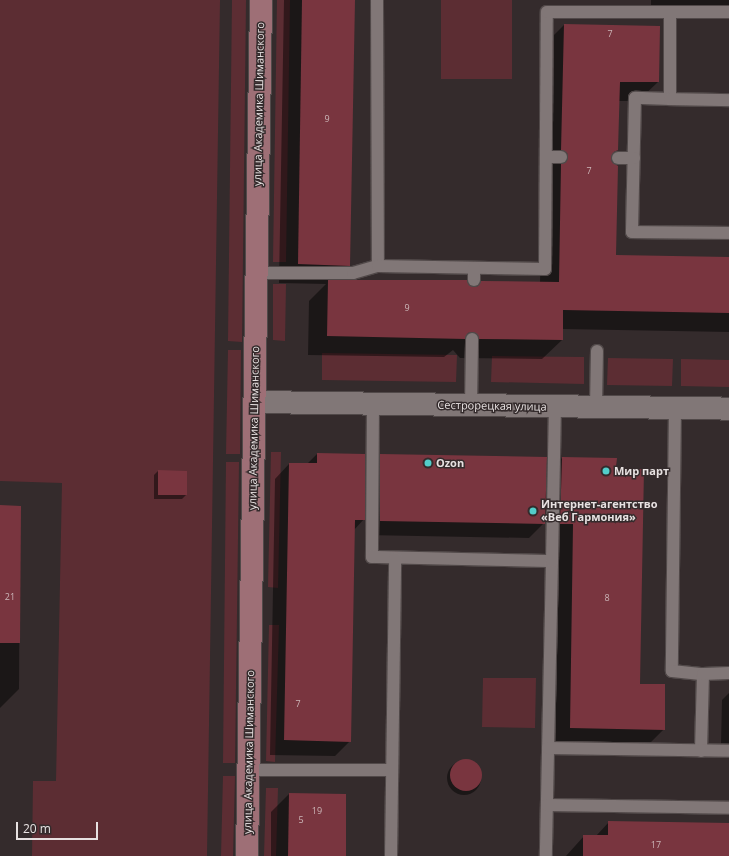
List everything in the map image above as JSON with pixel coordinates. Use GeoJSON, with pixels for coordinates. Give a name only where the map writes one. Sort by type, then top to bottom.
{"type":"FeatureCollection","features":[{"type":"Feature","properties":{"kind":"street","name":"улица Академика Шиманского"},"geometry":{"type":"LineString","coordinates":[[247,856],[261,0]]}},
{"type":"Feature","properties":{"kind":"street","name":"Сестрорецкая улица"},"geometry":{"type":"LineString","coordinates":[[255,402],[729,409]]}},
{"type":"Feature","properties":{"kind":"lane"},"geometry":{"type":"LineString","coordinates":[[377,0],[378,266]]}},
{"type":"Feature","properties":{"kind":"lane"},"geometry":{"type":"LineString","coordinates":[[257,273],[353,274],[378,266],[545,269],[547,6],[610,6],[670,12],[729,12]]}},
{"type":"Feature","properties":{"kind":"lane"},"geometry":{"type":"LineString","coordinates":[[670,12],[670,99]]}},
{"type":"Feature","properties":{"kind":"lane"},"geometry":{"type":"LineString","coordinates":[[729,100],[635,98],[632,232],[729,233]]}},
{"type":"Feature","properties":{"kind":"lane"},"geometry":{"type":"LineString","coordinates":[[546,157],[561,157]]}},
{"type":"Feature","properties":{"kind":"lane"},"geometry":{"type":"LineString","coordinates":[[618,158],[634,158]]}},
{"type":"Feature","properties":{"kind":"lane"},"geometry":{"type":"LineString","coordinates":[[474,268],[474,280]]}},
{"type":"Feature","properties":{"kind":"lane"},"geometry":{"type":"LineString","coordinates":[[471,406],[472,339]]}},
{"type":"Feature","properties":{"kind":"lane"},"geometry":{"type":"LineString","coordinates":[[596,407],[597,351]]}},
{"type":"Feature","properties":{"kind":"lane"},"geometry":{"type":"LineString","coordinates":[[373,404],[372,557],[552,561]]}},
{"type":"Feature","properties":{"kind":"lane"},"geometry":{"type":"LineString","coordinates":[[546,856],[555,407]]}},
{"type":"Feature","properties":{"kind":"lane"},"geometry":{"type":"LineString","coordinates":[[675,408],[672,671],[703,674],[729,673]]}},
{"type":"Feature","properties":{"kind":"lane"},"geometry":{"type":"LineString","coordinates":[[391,856],[395,558]]}},
{"type":"Feature","properties":{"kind":"lane"},"geometry":{"type":"LineString","coordinates":[[701,751],[703,674]]}},
{"type":"Feature","properties":{"kind":"lane"},"geometry":{"type":"LineString","coordinates":[[548,748],[729,751]]}},
{"type":"Feature","properties":{"kind":"lane"},"geometry":{"type":"LineString","coordinates":[[248,770],[392,770]]}},
{"type":"Feature","properties":{"kind":"lane"},"geometry":{"type":"LineString","coordinates":[[547,805],[729,808]]}},
{"type":"Feature","properties":{"kind":"shaded area"},"geometry":{"type":"Polygon","coordinates":[[[0,0],[220,0],[207,856],[32,856],[33,781],[56,781],[62,483],[0,481],[0,0]]]}},
{"type":"Feature","properties":{"kind":"shaded area"},"geometry":{"type":"Polygon","coordinates":[[[232,0],[246,0],[242,342],[228,341],[232,0]]]}},
{"type":"Feature","properties":{"kind":"shaded area"},"geometry":{"type":"Polygon","coordinates":[[[277,0],[290,0],[286,262],[273,262],[277,0]]]}},
{"type":"Feature","properties":{"kind":"shaded area"},"geometry":{"type":"Polygon","coordinates":[[[441,0],[512,0],[512,79],[441,79],[441,0]]]}},
{"type":"Feature","properties":{"kind":"shaded area"},"geometry":{"type":"Polygon","coordinates":[[[273,284],[286,284],[285,341],[273,340],[273,284]]]}},
{"type":"Feature","properties":{"kind":"shaded area"},"geometry":{"type":"Polygon","coordinates":[[[228,350],[241,350],[240,454],[226,454],[228,350]]]}},
{"type":"Feature","properties":{"kind":"shaded area"},"geometry":{"type":"Polygon","coordinates":[[[322,353],[457,355],[456,382],[322,380],[322,353]]]}},
{"type":"Feature","properties":{"kind":"shaded area"},"geometry":{"type":"Polygon","coordinates":[[[492,356],[584,357],[584,384],[491,382],[492,356]]]}},
{"type":"Feature","properties":{"kind":"shaded area"},"geometry":{"type":"Polygon","coordinates":[[[608,358],[673,359],[672,386],[607,385],[608,358]]]}},
{"type":"Feature","properties":{"kind":"shaded area"},"geometry":{"type":"Polygon","coordinates":[[[681,359],[729,360],[729,387],[681,386],[681,359]]]}},
{"type":"Feature","properties":{"kind":"shaded area"},"geometry":{"type":"Polygon","coordinates":[[[271,452],[281,452],[278,588],[268,587],[271,452]]]}},
{"type":"Feature","properties":{"kind":"shaded area"},"geometry":{"type":"Polygon","coordinates":[[[226,462],[239,462],[235,763],[223,763],[226,462]]]}},
{"type":"Feature","properties":{"kind":"shaded area"},"geometry":{"type":"Polygon","coordinates":[[[269,625],[279,625],[275,762],[266,761],[269,625]]]}},
{"type":"Feature","properties":{"kind":"shaded area"},"geometry":{"type":"Polygon","coordinates":[[[483,678],[536,678],[535,728],[482,727],[483,678]]]}},
{"type":"Feature","properties":{"kind":"shaded area"},"geometry":{"type":"Polygon","coordinates":[[[223,776],[235,776],[233,856],[221,856],[223,776]]]}},
{"type":"Feature","properties":{"kind":"shaded area"},"geometry":{"type":"Polygon","coordinates":[[[266,788],[278,788],[276,856],[264,856],[266,788]]]}},
{"type":"Feature","properties":{"kind":"building"},"geometry":{"type":"Polygon","coordinates":[[[302,0],[355,0],[350,266],[298,264],[302,0]]]}},
{"type":"Feature","properties":{"kind":"building"},"geometry":{"type":"Polygon","coordinates":[[[564,24],[660,26],[659,82],[620,82],[618,150],[614,152],[611,158],[612,162],[618,166],[616,255],[729,257],[729,313],[563,310],[563,340],[479,339],[472,332],[468,333],[465,339],[327,336],[328,280],[467,280],[474,287],[478,286],[481,281],[559,282],[561,164],[568,157],[567,153],[561,150],[564,24]]]}},
{"type":"Feature","properties":{"kind":"building"},"geometry":{"type":"Polygon","coordinates":[[[317,453],[365,454],[365,520],[355,520],[351,742],[284,740],[289,463],[317,463],[317,453]]]}},
{"type":"Feature","properties":{"kind":"building"},"geometry":{"type":"Polygon","coordinates":[[[380,454],[547,457],[545,524],[380,521],[380,454]]]}},
{"type":"Feature","properties":{"kind":"building"},"geometry":{"type":"Polygon","coordinates":[[[562,457],[617,458],[616,469],[644,469],[640,684],[665,684],[665,730],[570,728],[573,524],[560,524],[562,457]]]}},
{"type":"Feature","properties":{"kind":"building"},"geometry":{"type":"Polygon","coordinates":[[[158,470],[187,471],[187,495],[158,495],[158,470]]]}},
{"type":"Feature","properties":{"kind":"building"},"geometry":{"type":"Polygon","coordinates":[[[0,505],[21,506],[20,643],[0,643],[0,505]]]}},
{"type":"Feature","properties":{"kind":"building"},"geometry":{"type":"Polygon","coordinates":[[[463,759],[469,759],[479,766],[482,775],[481,781],[475,788],[469,791],[463,791],[453,784],[450,778],[450,772],[457,762],[463,759]]]}},
{"type":"Feature","properties":{"kind":"building"},"geometry":{"type":"Polygon","coordinates":[[[289,793],[346,794],[346,856],[288,856],[289,793]]]}},
{"type":"Feature","properties":{"kind":"building"},"geometry":{"type":"Polygon","coordinates":[[[608,821],[729,823],[729,856],[583,856],[583,835],[608,835],[608,821]]]}},
{"type":"Feature","properties":{"kind":"place","name":"Ozon"},"geometry":{"type":"Point","coordinates":[428,463]}},
{"type":"Feature","properties":{"kind":"place","name":"Мир парт"},"geometry":{"type":"Point","coordinates":[606,471]}},
{"type":"Feature","properties":{"kind":"place","name":"Интернет-агентство «Веб Гармония»"},"geometry":{"type":"Point","coordinates":[533,511]}}]}
